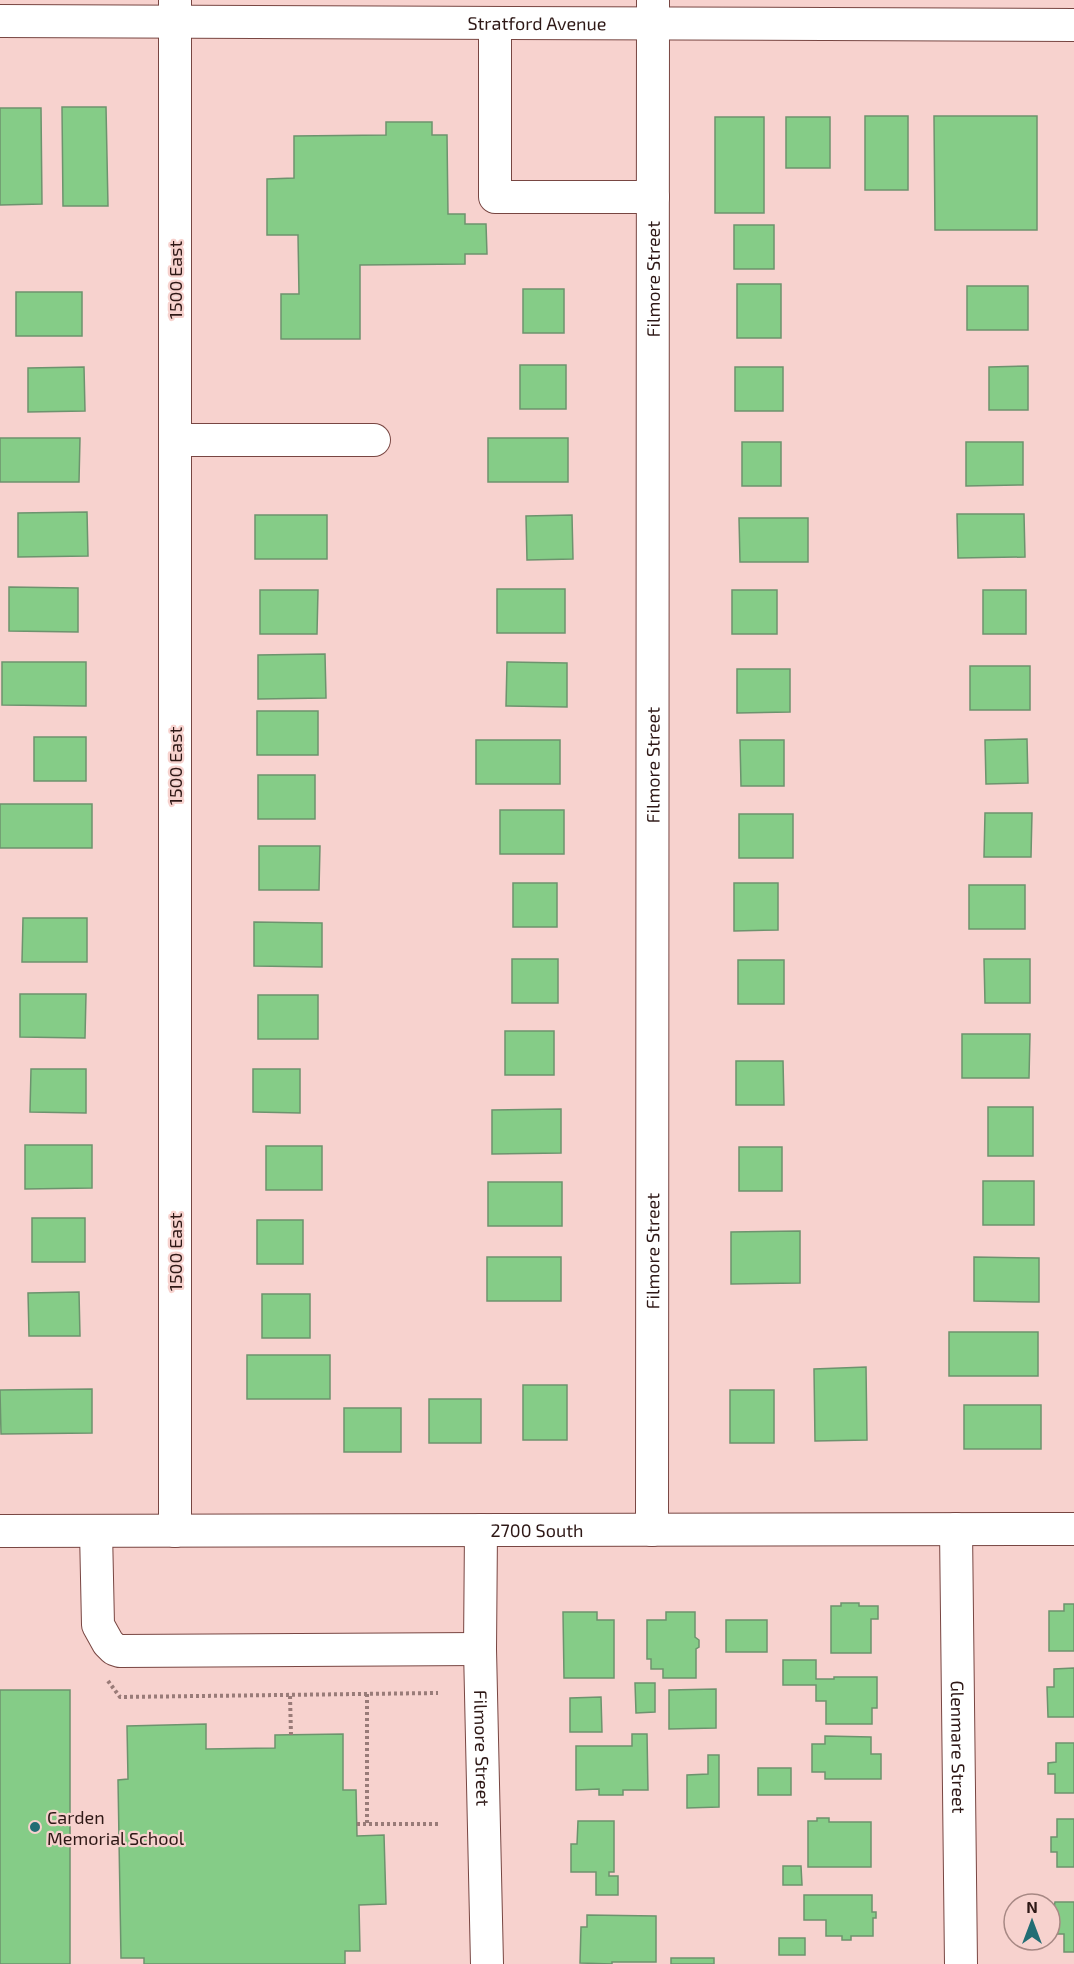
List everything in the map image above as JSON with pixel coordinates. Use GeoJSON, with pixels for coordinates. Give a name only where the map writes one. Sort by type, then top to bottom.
{"type":"FeatureCollection","features":[{"type":"Feature","properties":{"kind":"street","name":"Stratford Avenue"},"geometry":{"type":"LineString","coordinates":[[0,21],[175,11],[495,23],[653,12],[758,12],[1074,25]]}},
{"type":"Feature","properties":{"kind":"street","name":"1500 East"},"geometry":{"type":"LineString","coordinates":[[175,11],[175,1531]]}},
{"type":"Feature","properties":{"kind":"street","name":"Filmore Street"},"geometry":{"type":"LineString","coordinates":[[652,1530],[653,12]]}},
{"type":"Feature","properties":{"kind":"street"},"geometry":{"type":"LineString","coordinates":[[495,23],[495,197],[653,198]]}},
{"type":"Feature","properties":{"kind":"street"},"geometry":{"type":"LineString","coordinates":[[175,440],[374,440]]}},
{"type":"Feature","properties":{"kind":"street","name":"Glenmare Street"},"geometry":{"type":"LineString","coordinates":[[956,1529],[961,1964]]}},
{"type":"Feature","properties":{"kind":"street","name":"2700 South"},"geometry":{"type":"LineString","coordinates":[[0,1532],[1074,1529]]}},
{"type":"Feature","properties":{"kind":"street","name":"Filmore Street"},"geometry":{"type":"LineString","coordinates":[[481,1530],[480,1649],[487,1964]]}},
{"type":"Feature","properties":{"kind":"street"},"geometry":{"type":"LineString","coordinates":[[96,1531],[98,1625],[108,1643],[120,1651],[480,1649]]}},
{"type":"Feature","properties":{"kind":"path"},"geometry":{"type":"LineString","coordinates":[[367,1694],[367,1824]]}},
{"type":"Feature","properties":{"kind":"path"},"geometry":{"type":"LineString","coordinates":[[290,1696],[291,1735]]}},
{"type":"Feature","properties":{"kind":"path"},"geometry":{"type":"LineString","coordinates":[[357,1824],[440,1824]]}},
{"type":"Feature","properties":{"kind":"building"},"geometry":{"type":"Polygon","coordinates":[[[62,107],[106,107],[108,206],[63,206],[62,107]]]}},
{"type":"Feature","properties":{"kind":"building"},"geometry":{"type":"Polygon","coordinates":[[[0,108],[41,108],[42,204],[0,205],[0,108]]]}},
{"type":"Feature","properties":{"kind":"building"},"geometry":{"type":"Polygon","coordinates":[[[865,116],[908,116],[908,190],[865,190],[865,116]]]}},
{"type":"Feature","properties":{"kind":"building"},"geometry":{"type":"Polygon","coordinates":[[[934,116],[1037,116],[1037,230],[935,230],[934,116]]]}},
{"type":"Feature","properties":{"kind":"building"},"geometry":{"type":"Polygon","coordinates":[[[715,117],[764,117],[764,213],[715,213],[715,117]]]}},
{"type":"Feature","properties":{"kind":"building"},"geometry":{"type":"Polygon","coordinates":[[[786,117],[830,117],[830,168],[786,168],[786,117]]]}},
{"type":"Feature","properties":{"kind":"building"},"geometry":{"type":"Polygon","coordinates":[[[386,122],[432,122],[432,135],[447,135],[448,214],[465,214],[465,224],[486,224],[487,254],[465,254],[465,264],[360,265],[360,339],[281,339],[281,294],[299,294],[298,235],[267,235],[267,179],[294,178],[294,136],[386,135],[386,122]]]}},
{"type":"Feature","properties":{"kind":"building"},"geometry":{"type":"Polygon","coordinates":[[[734,225],[774,225],[774,269],[734,269],[734,225]]]}},
{"type":"Feature","properties":{"kind":"building"},"geometry":{"type":"Polygon","coordinates":[[[737,284],[781,284],[781,338],[737,338],[737,284]]]}},
{"type":"Feature","properties":{"kind":"building"},"geometry":{"type":"Polygon","coordinates":[[[967,286],[1028,286],[1028,330],[967,330],[967,286]]]}},
{"type":"Feature","properties":{"kind":"building"},"geometry":{"type":"Polygon","coordinates":[[[523,289],[564,289],[564,333],[523,333],[523,289]]]}},
{"type":"Feature","properties":{"kind":"building"},"geometry":{"type":"Polygon","coordinates":[[[16,292],[82,292],[82,336],[16,336],[16,292]]]}},
{"type":"Feature","properties":{"kind":"building"},"geometry":{"type":"Polygon","coordinates":[[[520,365],[566,365],[566,409],[520,409],[520,365]]]}},
{"type":"Feature","properties":{"kind":"building"},"geometry":{"type":"Polygon","coordinates":[[[1028,366],[1028,410],[989,410],[989,367],[1028,366]]]}},
{"type":"Feature","properties":{"kind":"building"},"geometry":{"type":"Polygon","coordinates":[[[84,367],[85,411],[28,412],[28,368],[84,367]]]}},
{"type":"Feature","properties":{"kind":"building"},"geometry":{"type":"Polygon","coordinates":[[[735,367],[783,367],[783,411],[735,411],[735,367]]]}},
{"type":"Feature","properties":{"kind":"building"},"geometry":{"type":"Polygon","coordinates":[[[0,438],[80,438],[79,482],[0,482],[0,438]]]}},
{"type":"Feature","properties":{"kind":"building"},"geometry":{"type":"Polygon","coordinates":[[[488,438],[568,438],[568,482],[488,482],[488,438]]]}},
{"type":"Feature","properties":{"kind":"building"},"geometry":{"type":"Polygon","coordinates":[[[742,442],[781,442],[781,486],[742,486],[742,442]]]}},
{"type":"Feature","properties":{"kind":"building"},"geometry":{"type":"Polygon","coordinates":[[[966,442],[1023,442],[1023,485],[966,486],[966,442]]]}},
{"type":"Feature","properties":{"kind":"building"},"geometry":{"type":"Polygon","coordinates":[[[87,512],[88,556],[18,557],[18,513],[87,512]]]}},
{"type":"Feature","properties":{"kind":"building"},"geometry":{"type":"Polygon","coordinates":[[[957,514],[1024,514],[1025,557],[958,558],[957,514]]]}},
{"type":"Feature","properties":{"kind":"building"},"geometry":{"type":"Polygon","coordinates":[[[255,515],[327,515],[327,559],[255,559],[255,515]]]}},
{"type":"Feature","properties":{"kind":"building"},"geometry":{"type":"Polygon","coordinates":[[[572,515],[573,559],[527,560],[526,516],[572,515]]]}},
{"type":"Feature","properties":{"kind":"building"},"geometry":{"type":"Polygon","coordinates":[[[739,518],[808,518],[808,562],[740,562],[739,518]]]}},
{"type":"Feature","properties":{"kind":"building"},"geometry":{"type":"Polygon","coordinates":[[[9,587],[78,588],[78,632],[9,631],[9,587]]]}},
{"type":"Feature","properties":{"kind":"building"},"geometry":{"type":"Polygon","coordinates":[[[497,589],[565,589],[565,633],[497,633],[497,589]]]}},
{"type":"Feature","properties":{"kind":"building"},"geometry":{"type":"Polygon","coordinates":[[[260,590],[318,590],[317,634],[260,634],[260,590]]]}},
{"type":"Feature","properties":{"kind":"building"},"geometry":{"type":"Polygon","coordinates":[[[732,590],[777,590],[777,634],[732,634],[732,590]]]}},
{"type":"Feature","properties":{"kind":"building"},"geometry":{"type":"Polygon","coordinates":[[[983,590],[1026,590],[1026,634],[983,634],[983,590]]]}},
{"type":"Feature","properties":{"kind":"building"},"geometry":{"type":"Polygon","coordinates":[[[325,654],[326,698],[258,699],[258,655],[325,654]]]}},
{"type":"Feature","properties":{"kind":"building"},"geometry":{"type":"Polygon","coordinates":[[[2,662],[86,662],[86,706],[2,705],[2,662]]]}},
{"type":"Feature","properties":{"kind":"building"},"geometry":{"type":"Polygon","coordinates":[[[507,662],[567,663],[567,707],[506,706],[507,662]]]}},
{"type":"Feature","properties":{"kind":"building"},"geometry":{"type":"Polygon","coordinates":[[[970,666],[1030,666],[1030,710],[970,710],[970,666]]]}},
{"type":"Feature","properties":{"kind":"building"},"geometry":{"type":"Polygon","coordinates":[[[737,669],[790,669],[790,712],[737,713],[737,669]]]}},
{"type":"Feature","properties":{"kind":"building"},"geometry":{"type":"Polygon","coordinates":[[[257,711],[318,711],[318,755],[257,755],[257,711]]]}},
{"type":"Feature","properties":{"kind":"building"},"geometry":{"type":"Polygon","coordinates":[[[34,737],[86,737],[86,781],[34,781],[34,737]]]}},
{"type":"Feature","properties":{"kind":"building"},"geometry":{"type":"Polygon","coordinates":[[[1027,739],[1028,783],[986,784],[985,740],[1027,739]]]}},
{"type":"Feature","properties":{"kind":"building"},"geometry":{"type":"Polygon","coordinates":[[[476,740],[560,740],[560,784],[476,784],[476,740]]]}},
{"type":"Feature","properties":{"kind":"building"},"geometry":{"type":"Polygon","coordinates":[[[740,740],[784,740],[784,786],[741,786],[740,740]]]}},
{"type":"Feature","properties":{"kind":"building"},"geometry":{"type":"Polygon","coordinates":[[[258,775],[315,775],[315,819],[258,819],[258,775]]]}},
{"type":"Feature","properties":{"kind":"building"},"geometry":{"type":"Polygon","coordinates":[[[0,804],[92,804],[92,848],[0,848],[0,804]]]}},
{"type":"Feature","properties":{"kind":"building"},"geometry":{"type":"Polygon","coordinates":[[[500,810],[564,810],[564,854],[500,854],[500,810]]]}},
{"type":"Feature","properties":{"kind":"building"},"geometry":{"type":"Polygon","coordinates":[[[985,813],[1032,813],[1031,857],[984,857],[985,813]]]}},
{"type":"Feature","properties":{"kind":"building"},"geometry":{"type":"Polygon","coordinates":[[[739,814],[793,814],[793,858],[739,858],[739,814]]]}},
{"type":"Feature","properties":{"kind":"building"},"geometry":{"type":"Polygon","coordinates":[[[259,846],[320,846],[319,890],[259,890],[259,846]]]}},
{"type":"Feature","properties":{"kind":"building"},"geometry":{"type":"Polygon","coordinates":[[[513,883],[557,883],[557,927],[513,927],[513,883]]]}},
{"type":"Feature","properties":{"kind":"building"},"geometry":{"type":"Polygon","coordinates":[[[734,883],[778,883],[778,930],[734,931],[734,883]]]}},
{"type":"Feature","properties":{"kind":"building"},"geometry":{"type":"Polygon","coordinates":[[[969,885],[1025,885],[1025,929],[969,929],[969,885]]]}},
{"type":"Feature","properties":{"kind":"building"},"geometry":{"type":"Polygon","coordinates":[[[23,918],[87,918],[87,962],[22,962],[23,918]]]}},
{"type":"Feature","properties":{"kind":"building"},"geometry":{"type":"Polygon","coordinates":[[[254,922],[322,923],[322,967],[254,966],[254,922]]]}},
{"type":"Feature","properties":{"kind":"building"},"geometry":{"type":"Polygon","coordinates":[[[512,959],[558,959],[558,1003],[512,1003],[512,959]]]}},
{"type":"Feature","properties":{"kind":"building"},"geometry":{"type":"Polygon","coordinates":[[[984,959],[1030,959],[1030,1003],[985,1003],[984,959]]]}},
{"type":"Feature","properties":{"kind":"building"},"geometry":{"type":"Polygon","coordinates":[[[738,960],[784,960],[784,1004],[738,1004],[738,960]]]}},
{"type":"Feature","properties":{"kind":"building"},"geometry":{"type":"Polygon","coordinates":[[[20,994],[86,994],[85,1038],[20,1037],[20,994]]]}},
{"type":"Feature","properties":{"kind":"building"},"geometry":{"type":"Polygon","coordinates":[[[258,995],[318,995],[318,1039],[258,1039],[258,995]]]}},
{"type":"Feature","properties":{"kind":"building"},"geometry":{"type":"Polygon","coordinates":[[[505,1031],[554,1031],[554,1075],[505,1075],[505,1031]]]}},
{"type":"Feature","properties":{"kind":"building"},"geometry":{"type":"Polygon","coordinates":[[[962,1034],[1030,1034],[1029,1078],[962,1078],[962,1034]]]}},
{"type":"Feature","properties":{"kind":"building"},"geometry":{"type":"Polygon","coordinates":[[[736,1061],[783,1061],[784,1105],[736,1105],[736,1061]]]}},
{"type":"Feature","properties":{"kind":"building"},"geometry":{"type":"Polygon","coordinates":[[[31,1069],[86,1069],[86,1113],[30,1112],[31,1069]]]}},
{"type":"Feature","properties":{"kind":"building"},"geometry":{"type":"Polygon","coordinates":[[[253,1069],[300,1069],[300,1113],[253,1112],[253,1069]]]}},
{"type":"Feature","properties":{"kind":"building"},"geometry":{"type":"Polygon","coordinates":[[[988,1107],[1033,1107],[1033,1156],[988,1156],[988,1107]]]}},
{"type":"Feature","properties":{"kind":"building"},"geometry":{"type":"Polygon","coordinates":[[[561,1109],[561,1153],[492,1154],[492,1110],[561,1109]]]}},
{"type":"Feature","properties":{"kind":"building"},"geometry":{"type":"Polygon","coordinates":[[[25,1145],[92,1145],[92,1188],[25,1189],[25,1145]]]}},
{"type":"Feature","properties":{"kind":"building"},"geometry":{"type":"Polygon","coordinates":[[[266,1146],[322,1146],[322,1190],[266,1190],[266,1146]]]}},
{"type":"Feature","properties":{"kind":"building"},"geometry":{"type":"Polygon","coordinates":[[[739,1147],[782,1147],[782,1191],[739,1191],[739,1147]]]}},
{"type":"Feature","properties":{"kind":"building"},"geometry":{"type":"Polygon","coordinates":[[[983,1181],[1034,1181],[1034,1225],[983,1225],[983,1181]]]}},
{"type":"Feature","properties":{"kind":"building"},"geometry":{"type":"Polygon","coordinates":[[[488,1182],[562,1182],[562,1226],[488,1226],[488,1182]]]}},
{"type":"Feature","properties":{"kind":"building"},"geometry":{"type":"Polygon","coordinates":[[[32,1218],[85,1218],[85,1262],[32,1262],[32,1218]]]}},
{"type":"Feature","properties":{"kind":"building"},"geometry":{"type":"Polygon","coordinates":[[[257,1220],[303,1220],[303,1264],[257,1264],[257,1220]]]}},
{"type":"Feature","properties":{"kind":"building"},"geometry":{"type":"Polygon","coordinates":[[[800,1231],[800,1283],[731,1284],[731,1232],[800,1231]]]}},
{"type":"Feature","properties":{"kind":"building"},"geometry":{"type":"Polygon","coordinates":[[[487,1257],[561,1257],[561,1301],[487,1301],[487,1257]]]}},
{"type":"Feature","properties":{"kind":"building"},"geometry":{"type":"Polygon","coordinates":[[[974,1257],[1039,1258],[1039,1302],[974,1301],[974,1257]]]}},
{"type":"Feature","properties":{"kind":"building"},"geometry":{"type":"Polygon","coordinates":[[[79,1292],[80,1336],[29,1336],[28,1293],[79,1292]]]}},
{"type":"Feature","properties":{"kind":"building"},"geometry":{"type":"Polygon","coordinates":[[[262,1294],[310,1294],[310,1338],[262,1338],[262,1294]]]}},
{"type":"Feature","properties":{"kind":"building"},"geometry":{"type":"Polygon","coordinates":[[[949,1332],[1038,1332],[1038,1376],[949,1376],[949,1332]]]}},
{"type":"Feature","properties":{"kind":"building"},"geometry":{"type":"Polygon","coordinates":[[[247,1355],[330,1355],[330,1399],[247,1399],[247,1355]]]}},
{"type":"Feature","properties":{"kind":"building"},"geometry":{"type":"Polygon","coordinates":[[[866,1367],[867,1440],[815,1441],[814,1369],[866,1367]]]}},
{"type":"Feature","properties":{"kind":"building"},"geometry":{"type":"Polygon","coordinates":[[[523,1385],[567,1385],[567,1440],[523,1440],[523,1385]]]}},
{"type":"Feature","properties":{"kind":"building"},"geometry":{"type":"Polygon","coordinates":[[[92,1389],[92,1433],[1,1434],[0,1390],[92,1389]]]}},
{"type":"Feature","properties":{"kind":"building"},"geometry":{"type":"Polygon","coordinates":[[[730,1390],[774,1390],[774,1443],[730,1443],[730,1390]]]}},
{"type":"Feature","properties":{"kind":"building"},"geometry":{"type":"Polygon","coordinates":[[[429,1399],[481,1399],[481,1443],[429,1443],[429,1399]]]}},
{"type":"Feature","properties":{"kind":"building"},"geometry":{"type":"Polygon","coordinates":[[[964,1405],[1041,1405],[1041,1449],[964,1449],[964,1405]]]}},
{"type":"Feature","properties":{"kind":"building"},"geometry":{"type":"Polygon","coordinates":[[[344,1408],[401,1408],[401,1452],[344,1452],[344,1408]]]}},
{"type":"Feature","properties":{"kind":"building"},"geometry":{"type":"Polygon","coordinates":[[[841,1603],[878,1606],[878,1619],[871,1619],[871,1653],[831,1653],[831,1606],[841,1606],[841,1603]]]}},
{"type":"Feature","properties":{"kind":"building"},"geometry":{"type":"Polygon","coordinates":[[[1064,1604],[1074,1604],[1074,1651],[1049,1651],[1049,1611],[1064,1611],[1064,1604]]]}},
{"type":"Feature","properties":{"kind":"building"},"geometry":{"type":"Polygon","coordinates":[[[563,1612],[597,1612],[597,1620],[614,1620],[614,1678],[564,1678],[563,1612]]]}},
{"type":"Feature","properties":{"kind":"building"},"geometry":{"type":"Polygon","coordinates":[[[666,1612],[695,1612],[695,1637],[699,1640],[699,1647],[696,1649],[696,1678],[663,1678],[663,1669],[651,1669],[651,1659],[647,1659],[647,1620],[666,1620],[666,1612]]]}},
{"type":"Feature","properties":{"kind":"building"},"geometry":{"type":"Polygon","coordinates":[[[726,1620],[767,1620],[767,1652],[726,1652],[726,1620]]]}},
{"type":"Feature","properties":{"kind":"building"},"geometry":{"type":"Polygon","coordinates":[[[783,1660],[816,1660],[816,1679],[877,1677],[877,1708],[872,1708],[872,1724],[826,1724],[826,1701],[816,1701],[816,1685],[783,1685],[783,1660]]]}},
{"type":"Feature","properties":{"kind":"building"},"geometry":{"type":"Polygon","coordinates":[[[1074,1668],[1074,1717],[1048,1717],[1047,1687],[1054,1687],[1054,1669],[1074,1668]]]}},
{"type":"Feature","properties":{"kind":"building"},"geometry":{"type":"Polygon","coordinates":[[[635,1683],[655,1683],[655,1712],[636,1713],[635,1683]]]}},
{"type":"Feature","properties":{"kind":"building"},"geometry":{"type":"Polygon","coordinates":[[[716,1689],[716,1728],[669,1729],[669,1690],[716,1689]]]}},
{"type":"Feature","properties":{"kind":"building","name":"Carden Memorial School"},"geometry":{"type":"Polygon","coordinates":[[[0,1690],[70,1690],[70,1964],[0,1964],[0,1690]]]}},
{"type":"Feature","properties":{"kind":"building"},"geometry":{"type":"Polygon","coordinates":[[[601,1697],[602,1732],[570,1732],[570,1698],[601,1697]]]}},
{"type":"Feature","properties":{"kind":"building"},"geometry":{"type":"Polygon","coordinates":[[[206,1724],[206,1749],[275,1748],[275,1735],[343,1734],[343,1790],[356,1790],[357,1836],[384,1835],[386,1904],[359,1905],[360,1951],[345,1951],[345,1964],[144,1964],[144,1958],[121,1958],[118,1780],[128,1779],[127,1726],[206,1724]]]}},
{"type":"Feature","properties":{"kind":"building"},"geometry":{"type":"Polygon","coordinates":[[[632,1734],[647,1734],[648,1790],[623,1790],[623,1795],[599,1795],[599,1789],[576,1790],[576,1746],[632,1746],[632,1734]]]}},
{"type":"Feature","properties":{"kind":"building"},"geometry":{"type":"Polygon","coordinates":[[[825,1736],[871,1737],[871,1754],[881,1754],[881,1779],[825,1779],[825,1772],[812,1772],[812,1744],[825,1744],[825,1736]]]}},
{"type":"Feature","properties":{"kind":"building"},"geometry":{"type":"Polygon","coordinates":[[[1056,1743],[1074,1743],[1074,1793],[1055,1793],[1055,1774],[1048,1774],[1048,1763],[1056,1762],[1056,1743]]]}},
{"type":"Feature","properties":{"kind":"building"},"geometry":{"type":"Polygon","coordinates":[[[708,1755],[719,1755],[719,1807],[687,1808],[687,1775],[708,1774],[708,1755]]]}},
{"type":"Feature","properties":{"kind":"building"},"geometry":{"type":"Polygon","coordinates":[[[758,1768],[791,1768],[791,1795],[758,1795],[758,1768]]]}},
{"type":"Feature","properties":{"kind":"building"},"geometry":{"type":"Polygon","coordinates":[[[817,1818],[829,1818],[829,1822],[871,1822],[871,1867],[808,1867],[808,1821],[817,1821],[817,1818]]]}},
{"type":"Feature","properties":{"kind":"building"},"geometry":{"type":"Polygon","coordinates":[[[1057,1819],[1074,1819],[1074,1867],[1057,1867],[1057,1852],[1051,1852],[1051,1837],[1057,1837],[1057,1819]]]}},
{"type":"Feature","properties":{"kind":"building"},"geometry":{"type":"Polygon","coordinates":[[[578,1821],[614,1821],[614,1872],[609,1872],[609,1876],[618,1876],[618,1895],[596,1895],[596,1872],[571,1872],[571,1844],[577,1844],[578,1821]]]}},
{"type":"Feature","properties":{"kind":"building"},"geometry":{"type":"Polygon","coordinates":[[[783,1866],[801,1866],[802,1885],[783,1885],[783,1866]]]}},
{"type":"Feature","properties":{"kind":"building"},"geometry":{"type":"Polygon","coordinates":[[[804,1895],[872,1895],[872,1912],[876,1912],[876,1918],[873,1918],[873,1936],[851,1936],[851,1940],[842,1940],[842,1936],[826,1936],[826,1920],[804,1920],[804,1895]]]}},
{"type":"Feature","properties":{"kind":"building"},"geometry":{"type":"Polygon","coordinates":[[[1062,1902],[1074,1902],[1074,1952],[1064,1952],[1064,1934],[1062,1934],[1062,1902]]]}},
{"type":"Feature","properties":{"kind":"building"},"geometry":{"type":"Polygon","coordinates":[[[587,1915],[656,1916],[656,1962],[580,1963],[581,1927],[587,1927],[587,1915]]]}},
{"type":"Feature","properties":{"kind":"building"},"geometry":{"type":"Polygon","coordinates":[[[779,1938],[805,1938],[805,1955],[779,1955],[779,1938]]]}},
{"type":"Feature","properties":{"kind":"building"},"geometry":{"type":"Polygon","coordinates":[[[671,1958],[714,1958],[714,1964],[671,1964],[671,1958]]]}},
{"type":"Feature","properties":{"kind":"place","name":"Carden Memorial School"},"geometry":{"type":"Point","coordinates":[35,1827]}}]}
